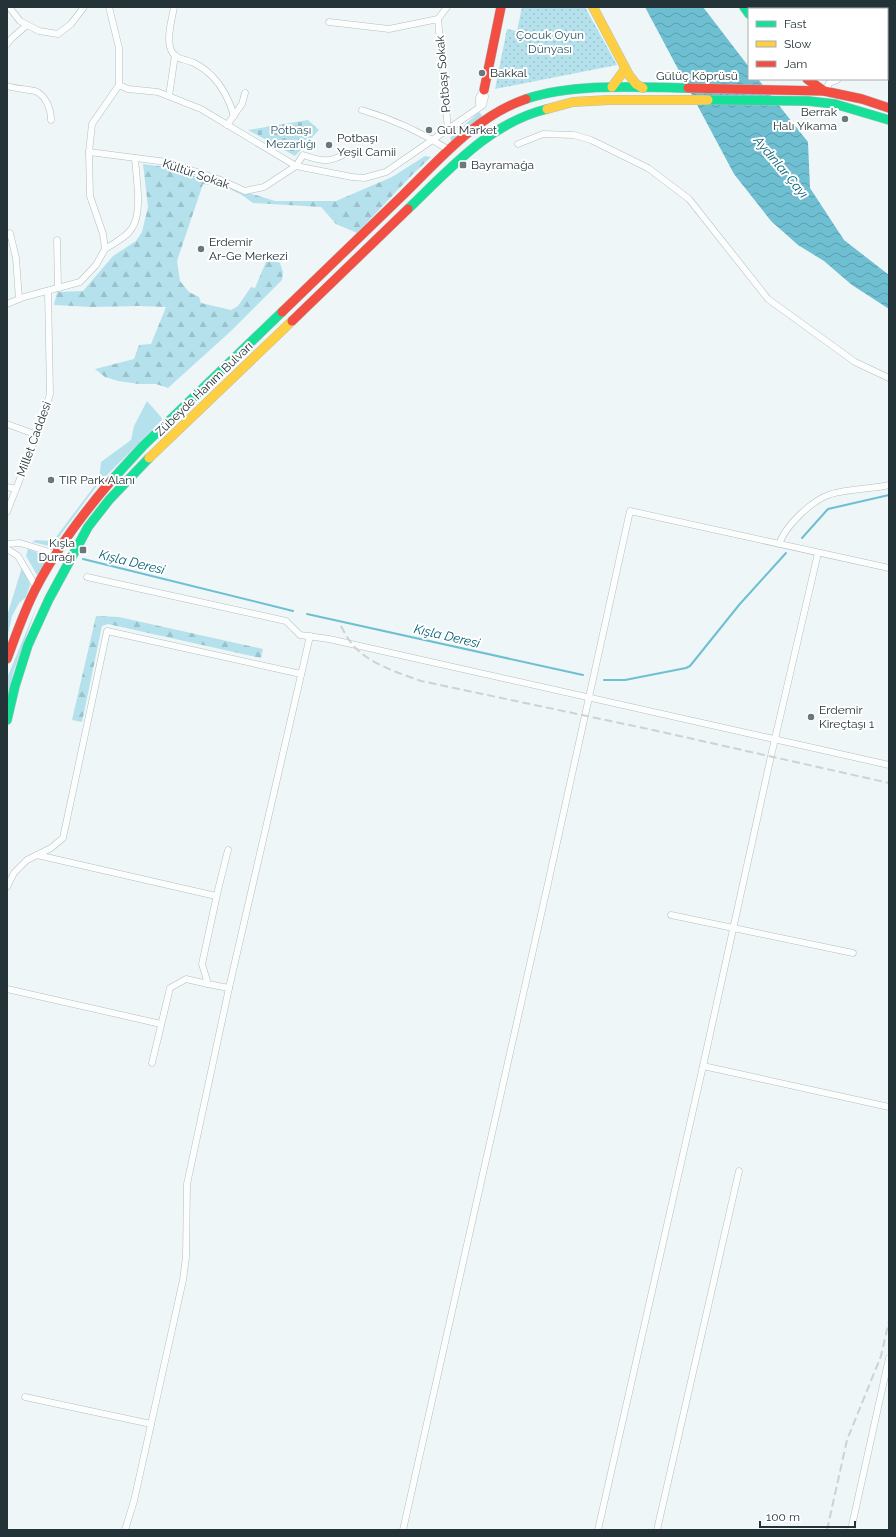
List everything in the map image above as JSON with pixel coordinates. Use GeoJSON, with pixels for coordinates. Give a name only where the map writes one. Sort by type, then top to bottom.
{"type":"FeatureCollection","features":[{"type":"Feature","properties":{"kind":"main road"},"geometry":{"type":"LineString","coordinates":[[484,90],[501,7]]}},
{"type":"Feature","properties":{"kind":"main road"},"geometry":{"type":"LineString","coordinates":[[593,7],[625,69],[632,80],[643,88]]}},
{"type":"Feature","properties":{"kind":"main road"},"geometry":{"type":"LineString","coordinates":[[612,87],[625,69]]}},
{"type":"Feature","properties":{"kind":"main road"},"geometry":{"type":"LineString","coordinates":[[808,80],[824,91],[862,99],[889,108]]}},
{"type":"Feature","properties":{"kind":"main road","name":"Zübeyde Hanım Bulvarı"},"geometry":{"type":"LineString","coordinates":[[7,659],[36,587],[65,540],[109,481],[143,446],[449,150],[480,123],[491,116],[517,102],[538,95],[577,89],[612,87],[643,88]]}},
{"type":"Feature","properties":{"kind":"main road","name":"Gülüç Köprüsü"},"geometry":{"type":"LineString","coordinates":[[643,88],[824,91]]}},
{"type":"Feature","properties":{"kind":"main road","name":"Zübeyde Hanım Bulvarı"},"geometry":{"type":"LineString","coordinates":[[7,720],[28,645],[42,612],[88,527],[109,500],[137,470],[468,152],[497,130],[540,110],[573,102],[650,99]]}},
{"type":"Feature","properties":{"kind":"main road","name":"Gülüç Köprüsü"},"geometry":{"type":"LineString","coordinates":[[650,99],[808,102],[835,104],[889,120]]}},
{"type":"Feature","properties":{"kind":"main road"},"geometry":{"type":"LineString","coordinates":[[491,116],[497,130]]}},
{"type":"Feature","properties":{"kind":"street"},"geometry":{"type":"LineString","coordinates":[[9,7],[20,22],[39,31],[58,34],[71,24],[84,7]]}},
{"type":"Feature","properties":{"kind":"street"},"geometry":{"type":"LineString","coordinates":[[105,249],[103,234],[90,196],[89,152],[92,124],[119,85],[119,48],[109,7]]}},
{"type":"Feature","properties":{"kind":"street"},"geometry":{"type":"LineString","coordinates":[[174,7],[170,32],[170,47],[175,55],[181,60],[193,62],[212,76],[231,106],[234,116]]}},
{"type":"Feature","properties":{"kind":"street","name":"Potbaşı Sokak"},"geometry":{"type":"LineString","coordinates":[[329,22],[389,29],[438,19],[447,7]]}},
{"type":"Feature","properties":{"kind":"street","name":"Potbaşı Sokak"},"geometry":{"type":"LineString","coordinates":[[438,19],[448,130]]}},
{"type":"Feature","properties":{"kind":"street"},"geometry":{"type":"LineString","coordinates":[[7,44],[27,25]]}},
{"type":"Feature","properties":{"kind":"street"},"geometry":{"type":"LineString","coordinates":[[169,96],[175,55]]}},
{"type":"Feature","properties":{"kind":"street"},"geometry":{"type":"LineString","coordinates":[[824,91],[829,83],[837,80]]}},
{"type":"Feature","properties":{"kind":"street"},"geometry":{"type":"LineString","coordinates":[[119,85],[128,89],[158,92],[201,109],[296,166],[341,176],[364,178],[386,172],[482,106]]}},
{"type":"Feature","properties":{"kind":"street"},"geometry":{"type":"LineString","coordinates":[[7,86],[38,92],[46,101],[51,112],[51,120]]}},
{"type":"Feature","properties":{"kind":"street"},"geometry":{"type":"LineString","coordinates":[[484,90],[478,97],[478,102],[491,116]]}},
{"type":"Feature","properties":{"kind":"street"},"geometry":{"type":"LineString","coordinates":[[227,125],[242,104],[245,93]]}},
{"type":"Feature","properties":{"kind":"street"},"geometry":{"type":"LineString","coordinates":[[362,110],[379,115],[432,140],[449,150]]}},
{"type":"Feature","properties":{"kind":"street"},"geometry":{"type":"LineString","coordinates":[[518,144],[543,134],[574,135],[592,140],[648,168],[690,199],[768,299],[855,362],[889,378]]}},
{"type":"Feature","properties":{"kind":"street","name":"Kültür Sokak"},"geometry":{"type":"LineString","coordinates":[[89,152],[167,162],[218,179],[245,192],[264,187],[296,166],[303,155],[322,161],[338,158],[348,152]]}},
{"type":"Feature","properties":{"kind":"street"},"geometry":{"type":"LineString","coordinates":[[7,304],[19,299],[80,282],[96,265],[105,249],[129,233],[133,228],[138,212],[135,158]]}},
{"type":"Feature","properties":{"kind":"street"},"geometry":{"type":"LineString","coordinates":[[10,233],[16,258],[19,299]]}},
{"type":"Feature","properties":{"kind":"street"},"geometry":{"type":"LineString","coordinates":[[57,240],[58,288]]}},
{"type":"Feature","properties":{"kind":"street","name":"Millet Caddesi"},"geometry":{"type":"LineString","coordinates":[[7,512],[37,435],[50,394],[48,291]]}},
{"type":"Feature","properties":{"kind":"street"},"geometry":{"type":"LineString","coordinates":[[7,424],[37,435]]}},
{"type":"Feature","properties":{"kind":"street"},"geometry":{"type":"LineString","coordinates":[[779,544],[786,531],[795,520],[814,503],[831,494],[889,485]]}},
{"type":"Feature","properties":{"kind":"street"},"geometry":{"type":"LineString","coordinates":[[7,487],[16,489]]}},
{"type":"Feature","properties":{"kind":"street"},"geometry":{"type":"LineString","coordinates":[[402,1530],[630,510],[889,568]]}},
{"type":"Feature","properties":{"kind":"street"},"geometry":{"type":"LineString","coordinates":[[7,544],[20,543],[56,554]]}},
{"type":"Feature","properties":{"kind":"street"},"geometry":{"type":"LineString","coordinates":[[7,549],[18,556],[36,587]]}},
{"type":"Feature","properties":{"kind":"street"},"geometry":{"type":"LineString","coordinates":[[598,1530],[818,553]]}},
{"type":"Feature","properties":{"kind":"street"},"geometry":{"type":"LineString","coordinates":[[87,577],[286,621],[300,634],[889,765]]}},
{"type":"Feature","properties":{"kind":"street"},"geometry":{"type":"LineString","coordinates":[[7,887],[14,873],[27,860],[51,848],[63,838],[107,631],[301,674]]}},
{"type":"Feature","properties":{"kind":"street"},"geometry":{"type":"LineString","coordinates":[[125,1530],[134,1501],[183,1280],[186,1257],[186,1184],[229,988],[310,636]]}},
{"type":"Feature","properties":{"kind":"street"},"geometry":{"type":"LineString","coordinates":[[208,984],[202,964],[216,896],[228,850]]}},
{"type":"Feature","properties":{"kind":"street"},"geometry":{"type":"LineString","coordinates":[[37,855],[216,896]]}},
{"type":"Feature","properties":{"kind":"street"},"geometry":{"type":"LineString","coordinates":[[671,915],[733,927],[853,954]]}},
{"type":"Feature","properties":{"kind":"street"},"geometry":{"type":"LineString","coordinates":[[152,1063],[170,988],[186,979],[229,988]]}},
{"type":"Feature","properties":{"kind":"street"},"geometry":{"type":"LineString","coordinates":[[7,990],[161,1024]]}},
{"type":"Feature","properties":{"kind":"street"},"geometry":{"type":"LineString","coordinates":[[703,1066],[889,1107]]}},
{"type":"Feature","properties":{"kind":"street"},"geometry":{"type":"LineString","coordinates":[[657,1530],[739,1171]]}},
{"type":"Feature","properties":{"kind":"street"},"geometry":{"type":"LineString","coordinates":[[851,1530],[889,1358]]}},
{"type":"Feature","properties":{"kind":"street"},"geometry":{"type":"LineString","coordinates":[[25,1397],[151,1424]]}},
{"type":"Feature","properties":{"kind":"green space","name":"Çocuk Oyun Dünyası"},"geometry":{"type":"Polygon","coordinates":[[[522,7],[585,7],[617,65],[495,89],[507,29],[517,31],[522,7]]]}},
{"type":"Feature","properties":{"kind":"green space"},"geometry":{"type":"Polygon","coordinates":[[[479,112],[482,117],[453,142],[451,141],[450,138],[479,112]]]}},
{"type":"Feature","properties":{"kind":"green space","name":"Potbaşı Mezarlığı"},"geometry":{"type":"Polygon","coordinates":[[[308,120],[319,130],[295,156],[248,130],[308,120]]]}},
{"type":"Feature","properties":{"kind":"green space"},"geometry":{"type":"Polygon","coordinates":[[[425,156],[431,157],[357,233],[336,224],[321,207],[253,203],[242,195],[226,187],[203,184],[177,261],[180,281],[189,292],[199,297],[201,303],[231,310],[238,306],[251,287],[255,288],[268,257],[280,263],[283,272],[282,280],[231,331],[168,388],[156,384],[139,384],[118,381],[105,377],[95,369],[134,359],[139,345],[151,344],[166,307],[92,307],[54,305],[57,292],[83,291],[113,256],[136,241],[142,232],[148,207],[143,164],[165,167],[275,201],[336,201],[392,177],[425,156]]]}},
{"type":"Feature","properties":{"kind":"green space"},"geometry":{"type":"Polygon","coordinates":[[[147,401],[162,420],[98,484],[56,541],[49,546],[32,542],[36,540],[51,541],[56,537],[99,480],[101,462],[131,440],[134,426],[147,401]]]}},
{"type":"Feature","properties":{"kind":"green space"},"geometry":{"type":"Polygon","coordinates":[[[28,549],[49,557],[37,575],[26,556],[28,549]]]}},
{"type":"Feature","properties":{"kind":"green space"},"geometry":{"type":"Polygon","coordinates":[[[23,564],[30,585],[26,597],[19,603],[12,616],[7,639],[7,616],[23,564]]]}},
{"type":"Feature","properties":{"kind":"green space"},"geometry":{"type":"Polygon","coordinates":[[[37,606],[13,673],[7,705],[7,678],[37,606]]]}},
{"type":"Feature","properties":{"kind":"green space"},"geometry":{"type":"Polygon","coordinates":[[[96,616],[119,617],[263,649],[261,658],[108,624],[102,626],[82,722],[72,720],[96,616]]]}},
{"type":"Feature","properties":{"kind":"water","name":"Aydınlar Çayı"},"geometry":{"type":"Polygon","coordinates":[[[645,7],[703,7],[748,66],[748,80],[759,80],[808,142],[810,188],[844,240],[889,275],[889,309],[852,285],[824,261],[798,245],[771,221],[734,174],[645,7]]]}},
{"type":"Feature","properties":{"kind":"waterway","name":"Kışla Deresi"},"geometry":{"type":"LineString","coordinates":[[802,538],[828,509],[889,495]]}},
{"type":"Feature","properties":{"kind":"waterway","name":"Kışla Deresi"},"geometry":{"type":"LineString","coordinates":[[604,680],[625,680],[690,666],[739,605],[786,553]]}},
{"type":"Feature","properties":{"kind":"waterway","name":"Kışla Deresi"},"geometry":{"type":"LineString","coordinates":[[83,559],[293,611]]}},
{"type":"Feature","properties":{"kind":"waterway","name":"Kışla Deresi"},"geometry":{"type":"LineString","coordinates":[[307,614],[583,675]]}},
{"type":"Feature","properties":{"kind":"railway"},"geometry":{"type":"LineString","coordinates":[[341,626],[352,644],[366,657],[384,667],[421,681],[653,730],[889,783]]}},
{"type":"Feature","properties":{"kind":"railway"},"geometry":{"type":"LineString","coordinates":[[827,1530],[847,1440],[881,1356],[889,1321]]}},
{"type":"Feature","properties":{"kind":"traffic: fast"},"geometry":{"type":"LineString","coordinates":[[744,7],[748,13]]}},
{"type":"Feature","properties":{"kind":"traffic: fast"},"geometry":{"type":"LineString","coordinates":[[526,99],[564,90],[585,88],[688,88]]}},
{"type":"Feature","properties":{"kind":"traffic: fast"},"geometry":{"type":"LineString","coordinates":[[708,100],[808,101],[835,104],[889,120]]}},
{"type":"Feature","properties":{"kind":"traffic: fast"},"geometry":{"type":"LineString","coordinates":[[408,209],[455,164],[488,137],[507,125],[526,116],[547,109]]}},
{"type":"Feature","properties":{"kind":"traffic: fast"},"geometry":{"type":"LineString","coordinates":[[110,482],[143,446],[282,312]]}},
{"type":"Feature","properties":{"kind":"traffic: fast"},"geometry":{"type":"LineString","coordinates":[[7,720],[15,686],[28,645],[49,599],[88,527],[109,500],[149,458]]}},
{"type":"Feature","properties":{"kind":"traffic: slow"},"geometry":{"type":"LineString","coordinates":[[593,7],[629,75],[636,84],[643,88]]}},
{"type":"Feature","properties":{"kind":"traffic: slow"},"geometry":{"type":"LineString","coordinates":[[612,87],[625,69]]}},
{"type":"Feature","properties":{"kind":"traffic: slow"},"geometry":{"type":"LineString","coordinates":[[547,109],[573,102],[609,100],[708,100]]}},
{"type":"Feature","properties":{"kind":"traffic: slow"},"geometry":{"type":"LineString","coordinates":[[149,458],[292,321]]}},
{"type":"Feature","properties":{"kind":"traffic: jam"},"geometry":{"type":"LineString","coordinates":[[484,90],[501,7]]}},
{"type":"Feature","properties":{"kind":"traffic: jam"},"geometry":{"type":"LineString","coordinates":[[808,80],[824,91]]}},
{"type":"Feature","properties":{"kind":"traffic: jam"},"geometry":{"type":"LineString","coordinates":[[688,88],[824,91],[862,99],[889,108]]}},
{"type":"Feature","properties":{"kind":"traffic: jam"},"geometry":{"type":"LineString","coordinates":[[282,312],[459,140],[491,116],[526,99]]}},
{"type":"Feature","properties":{"kind":"traffic: jam"},"geometry":{"type":"LineString","coordinates":[[292,321],[408,209]]}},
{"type":"Feature","properties":{"kind":"traffic: jam"},"geometry":{"type":"LineString","coordinates":[[7,659],[28,605],[52,560],[89,507],[110,482]]}},
{"type":"Feature","properties":{"kind":"place","name":"Bakkal"},"geometry":{"type":"Point","coordinates":[482,73]}},
{"type":"Feature","properties":{"kind":"place","name":"Berrak Halı Yıkama"},"geometry":{"type":"Point","coordinates":[845,119]}},
{"type":"Feature","properties":{"kind":"place","name":"Gül Market"},"geometry":{"type":"Point","coordinates":[429,130]}},
{"type":"Feature","properties":{"kind":"place","name":"Potbaşı Yeşil Camii"},"geometry":{"type":"Point","coordinates":[329,145]}},
{"type":"Feature","properties":{"kind":"place","name":"Bayramağa"},"geometry":{"type":"Point","coordinates":[463,165]}},
{"type":"Feature","properties":{"kind":"place","name":"Erdemir Ar-Ge Merkezi"},"geometry":{"type":"Point","coordinates":[201,249]}},
{"type":"Feature","properties":{"kind":"place","name":"TIR Park Alanı"},"geometry":{"type":"Point","coordinates":[51,480]}},
{"type":"Feature","properties":{"kind":"place","name":"Kışla Durağı"},"geometry":{"type":"Point","coordinates":[83,550]}},
{"type":"Feature","properties":{"kind":"place","name":"Erdemir Kireçtaşı 1"},"geometry":{"type":"Point","coordinates":[811,717]}}]}
